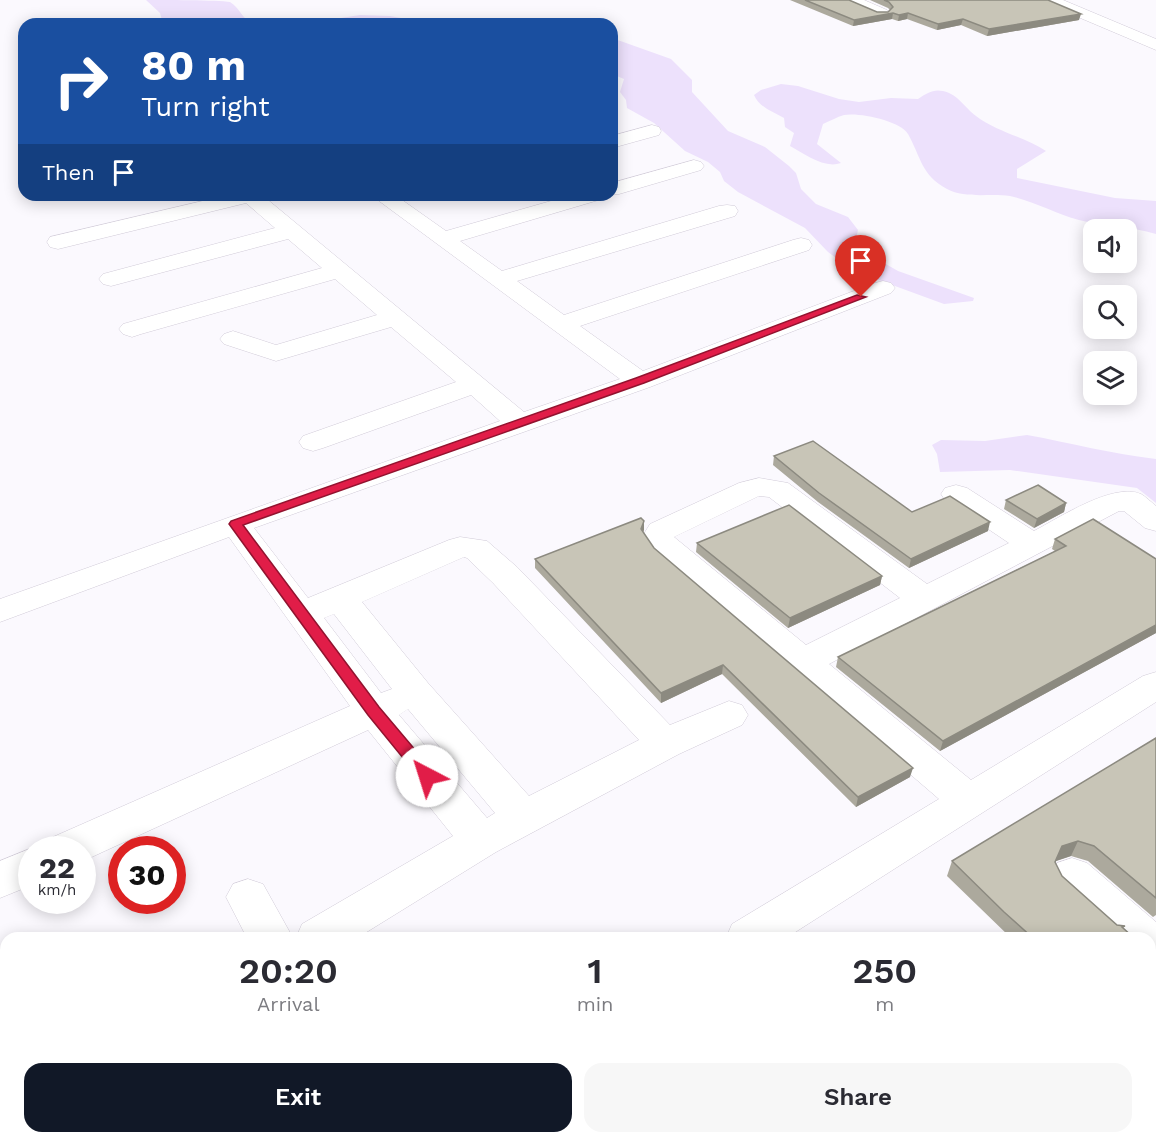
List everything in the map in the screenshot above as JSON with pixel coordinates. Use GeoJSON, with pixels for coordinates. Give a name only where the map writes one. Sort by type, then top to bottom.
{"type":"FeatureCollection","features":[{"type":"Feature","properties":{"kind":"street"},"geometry":{"type":"LineString","coordinates":[[854,0],[882,13]]}},
{"type":"Feature","properties":{"kind":"street"},"geometry":{"type":"LineString","coordinates":[[1050,0],[1156,45]]}},
{"type":"Feature","properties":{"kind":"street"},"geometry":{"type":"LineString","coordinates":[[618,140],[652,131]]}},
{"type":"Feature","properties":{"kind":"street"},"geometry":{"type":"LineString","coordinates":[[618,188],[694,166]]}},
{"type":"Feature","properties":{"kind":"street"},"geometry":{"type":"LineString","coordinates":[[58,242],[229,201]]}},
{"type":"Feature","properties":{"kind":"street"},"geometry":{"type":"LineString","coordinates":[[256,201],[520,423]]}},
{"type":"Feature","properties":{"kind":"street"},"geometry":{"type":"LineString","coordinates":[[397,201],[443,239],[640,381]]}},
{"type":"Feature","properties":{"kind":"street"},"geometry":{"type":"LineString","coordinates":[[443,239],[573,201]]}},
{"type":"Feature","properties":{"kind":"street"},"geometry":{"type":"LineString","coordinates":[[499,279],[728,211]]}},
{"type":"Feature","properties":{"kind":"street"},"geometry":{"type":"LineString","coordinates":[[111,279],[291,231]]}},
{"type":"Feature","properties":{"kind":"street"},"geometry":{"type":"LineString","coordinates":[[561,324],[801,245]]}},
{"type":"Feature","properties":{"kind":"street"},"geometry":{"type":"LineString","coordinates":[[132,329],[338,271]]}},
{"type":"Feature","properties":{"kind":"street"},"geometry":{"type":"LineString","coordinates":[[0,611],[236,524],[640,381],[883,288]]}},
{"type":"Feature","properties":{"kind":"street"},"geometry":{"type":"LineString","coordinates":[[233,339],[276,353],[394,318]]}},
{"type":"Feature","properties":{"kind":"street"},"geometry":{"type":"LineString","coordinates":[[314,442],[474,385]]}},
{"type":"Feature","properties":{"kind":"street"},"geometry":{"type":"LineString","coordinates":[[926,600],[777,489],[759,487],[750,489],[661,531],[658,537],[666,548],[969,801]]}},
{"type":"Feature","properties":{"kind":"street"},"geometry":{"type":"LineString","coordinates":[[956,494],[1032,544]]}},
{"type":"Feature","properties":{"kind":"street"},"geometry":{"type":"LineString","coordinates":[[803,662],[1118,501],[1131,501],[1138,504],[1156,521]]}},
{"type":"Feature","properties":{"kind":"street"},"geometry":{"type":"LineString","coordinates":[[236,524],[374,711],[481,840]]}},
{"type":"Feature","properties":{"kind":"street"},"geometry":{"type":"LineString","coordinates":[[303,614],[460,547],[476,548],[505,575],[665,744]]}},
{"type":"Feature","properties":{"kind":"street"},"geometry":{"type":"LineString","coordinates":[[340,598],[415,692],[524,819]]}},
{"type":"Feature","properties":{"kind":"street"},"geometry":{"type":"LineString","coordinates":[[758,932],[1156,685]]}},
{"type":"Feature","properties":{"kind":"street"},"geometry":{"type":"LineString","coordinates":[[96,836],[415,692]]}},
{"type":"Feature","properties":{"kind":"street"},"geometry":{"type":"LineString","coordinates":[[328,932],[481,840],[665,744],[729,716]]}},
{"type":"Feature","properties":{"kind":"street"},"geometry":{"type":"LineString","coordinates":[[0,880],[18,872]]}},
{"type":"Feature","properties":{"kind":"street"},"geometry":{"type":"LineString","coordinates":[[1072,876],[1136,932]]}},
{"type":"Feature","properties":{"kind":"street"},"geometry":{"type":"LineString","coordinates":[[248,897],[268,932]]}},
{"type":"Feature","properties":{"kind":"shaded area"},"geometry":{"type":"Polygon","coordinates":[[[146,0],[230,2],[245,18],[161,18],[160,13],[146,0]]]}},
{"type":"Feature","properties":{"kind":"shaded area"},"geometry":{"type":"Polygon","coordinates":[[[360,15],[401,18],[341,18],[360,15]]]}},
{"type":"Feature","properties":{"kind":"shaded area"},"geometry":{"type":"Polygon","coordinates":[[[618,40],[671,59],[692,80],[692,92],[728,131],[765,147],[796,173],[801,189],[816,204],[848,217],[858,230],[855,243],[858,248],[898,271],[974,298],[973,301],[944,304],[854,271],[828,252],[805,228],[738,192],[724,181],[720,172],[708,162],[685,151],[654,123],[627,108],[626,100],[620,92],[624,79],[618,76],[618,40]]]}},
{"type":"Feature","properties":{"kind":"shaded area"},"geometry":{"type":"Polygon","coordinates":[[[781,84],[798,86],[839,99],[859,102],[891,98],[918,99],[927,93],[936,91],[949,93],[984,122],[1046,151],[1017,169],[1017,178],[1115,198],[1156,201],[1156,234],[1137,229],[1137,219],[1083,219],[1083,221],[1010,196],[970,195],[954,192],[938,184],[927,172],[904,129],[889,121],[869,116],[844,115],[823,124],[817,144],[841,163],[828,164],[815,160],[790,146],[794,133],[785,127],[784,118],[763,106],[756,99],[754,95],[761,90],[781,84]]]}},
{"type":"Feature","properties":{"kind":"shaded area"},"geometry":{"type":"Polygon","coordinates":[[[1027,435],[1156,459],[1156,503],[1137,488],[1010,470],[940,472],[937,454],[932,445],[941,440],[985,441],[1027,435]]]}},
{"type":"Feature","properties":{"kind":"building"},"geometry":{"type":"Polygon","coordinates":[[[805,0],[849,0],[877,12],[888,12],[893,7],[884,0],[1048,0],[1081,14],[989,29],[963,19],[938,24],[908,13],[899,15],[893,13],[854,20],[805,0]]]}},
{"type":"Feature","properties":{"kind":"building"},"geometry":{"type":"Polygon","coordinates":[[[813,441],[912,512],[950,496],[990,522],[911,559],[819,493],[774,456],[813,441]]]}},
{"type":"Feature","properties":{"kind":"building"},"geometry":{"type":"Polygon","coordinates":[[[1038,485],[1066,503],[1037,519],[1006,500],[1038,485]]]}},
{"type":"Feature","properties":{"kind":"building"},"geometry":{"type":"Polygon","coordinates":[[[789,505],[882,576],[790,618],[697,543],[789,505]]]}},
{"type":"Feature","properties":{"kind":"building"},"geometry":{"type":"Polygon","coordinates":[[[641,518],[644,521],[641,529],[654,548],[913,768],[858,797],[723,665],[661,693],[535,559],[641,518]]]}},
{"type":"Feature","properties":{"kind":"building"},"geometry":{"type":"Polygon","coordinates":[[[1093,519],[1156,559],[1156,625],[943,741],[838,657],[1066,546],[1055,539],[1093,519]]]}},
{"type":"Feature","properties":{"kind":"building"},"geometry":{"type":"Polygon","coordinates":[[[1156,738],[1156,898],[1094,846],[1078,841],[1062,846],[1055,862],[1062,876],[1117,925],[1125,926],[1122,927],[1127,932],[1026,932],[952,861],[1156,738]]]}},
{"type":"Feature","properties":{"kind":"route"},"geometry":{"type":"LineString","coordinates":[[427,776],[374,711],[236,524],[640,381],[861,297]]}}]}
